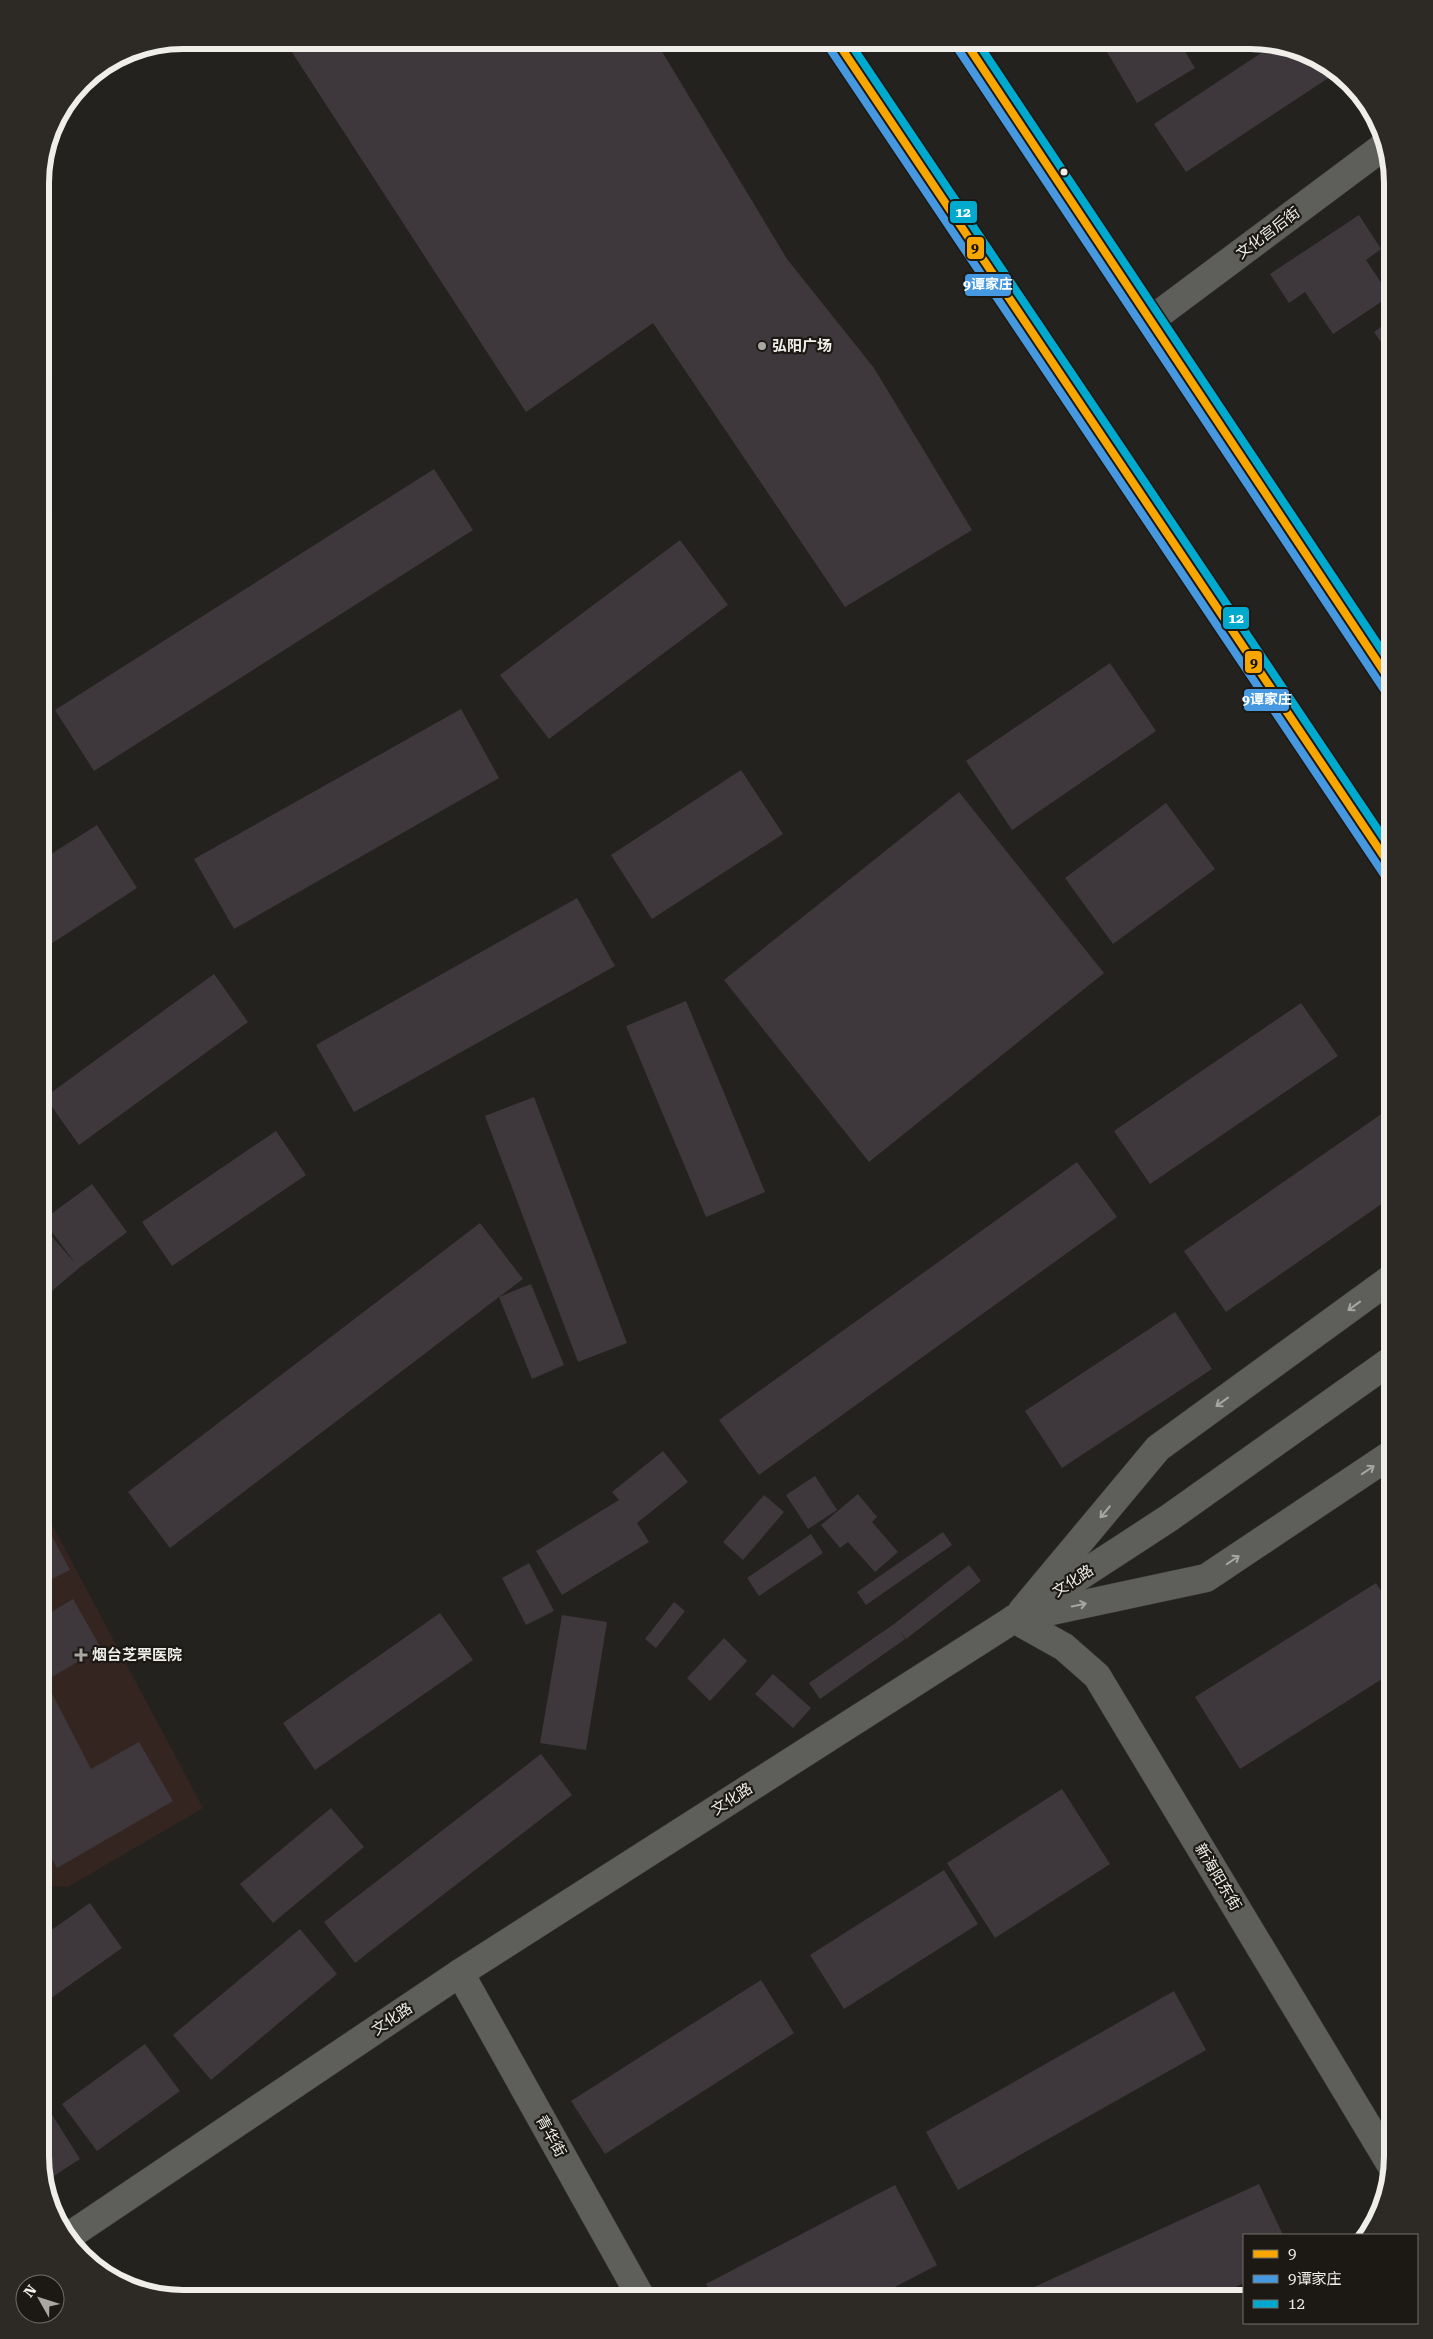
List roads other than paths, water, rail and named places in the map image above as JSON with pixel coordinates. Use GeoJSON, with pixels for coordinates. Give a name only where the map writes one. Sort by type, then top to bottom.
{"type":"FeatureCollection","features":[{"type":"Feature","properties":{"kind":"highway"},"geometry":{"type":"LineString","coordinates":[[842,49],[1384,857]]}},
{"type":"Feature","properties":{"kind":"highway"},"geometry":{"type":"LineString","coordinates":[[970,49],[1384,671]]}},
{"type":"Feature","properties":{"kind":"street","name":"文化宫后街"},"geometry":{"type":"LineString","coordinates":[[1151,320],[1380,149]]}},
{"type":"Feature","properties":{"kind":"street"},"geometry":{"type":"LineString","coordinates":[[1014,1620],[1158,1448],[1384,1284]]}},
{"type":"Feature","properties":{"kind":"street","name":"文化路"},"geometry":{"type":"LineString","coordinates":[[73,2233],[460,1973],[1014,1620],[1169,1518],[1384,1365]]}},
{"type":"Feature","properties":{"kind":"street"},"geometry":{"type":"LineString","coordinates":[[1014,1620],[1206,1578],[1384,1459]]}},
{"type":"Feature","properties":{"kind":"street","name":"新海阳东街"},"geometry":{"type":"LineString","coordinates":[[1014,1620],[1064,1647],[1097,1676],[1384,2153]]}},
{"type":"Feature","properties":{"kind":"street","name":"青华街"},"geometry":{"type":"LineString","coordinates":[[460,1973],[637,2290]]}},
{"type":"Feature","properties":{"kind":"place","name":"弘阳广场"},"geometry":{"type":"Point","coordinates":[762,346]}},
{"type":"Feature","properties":{"kind":"place","name":"烟台芝罘医院"},"geometry":{"type":"Point","coordinates":[81,1655]}}]}
